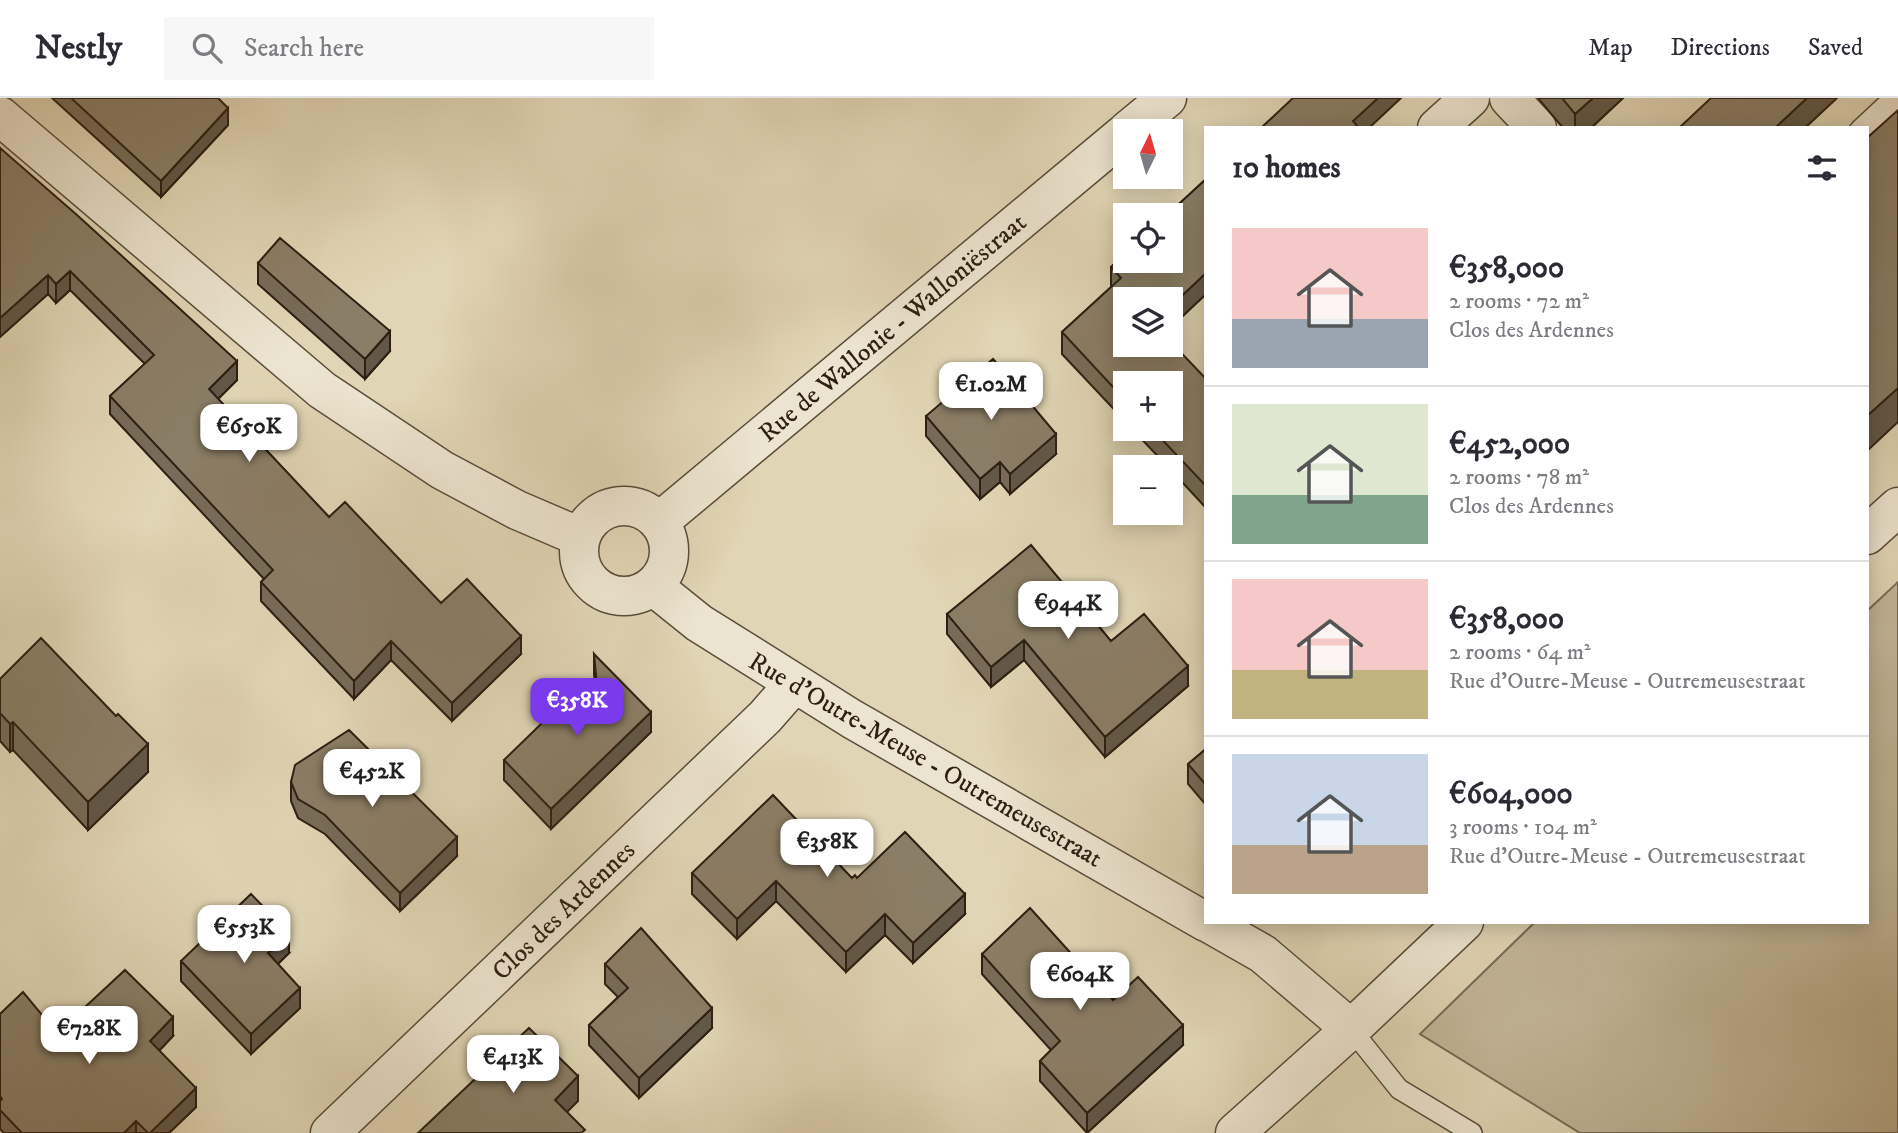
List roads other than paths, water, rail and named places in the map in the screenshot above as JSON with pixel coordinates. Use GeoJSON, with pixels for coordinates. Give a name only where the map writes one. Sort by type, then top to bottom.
{"type":"FeatureCollection","features":[{"type":"Feature","properties":{"kind":"street","name":"Rue de Wallonie - Walloniëstraat"},"geometry":{"type":"LineString","coordinates":[[1142,119],[1167,98]]}},
{"type":"Feature","properties":{"kind":"street"},"geometry":{"type":"LineString","coordinates":[[1439,126],[1470,98]]}},
{"type":"Feature","properties":{"kind":"street"},"geometry":{"type":"LineString","coordinates":[[1509,98],[1535,126]]}},
{"type":"Feature","properties":{"kind":"street"},"geometry":{"type":"LineString","coordinates":[[1869,134],[1898,107]]}},
{"type":"Feature","properties":{"kind":"street"},"geometry":{"type":"LineString","coordinates":[[0,116],[323,390],[442,470],[517,510],[580,537]]}},
{"type":"Feature","properties":{"kind":"street","name":"Rue de Wallonie - Walloniëstraat"},"geometry":{"type":"LineString","coordinates":[[659,522],[1113,143]]}},
{"type":"Feature","properties":{"kind":"street"},"geometry":{"type":"LineString","coordinates":[[622,505],[636,507],[659,522],[666,534],[669,548],[665,569],[653,586],[641,593],[612,595],[598,589],[588,579],[580,566],[578,552],[580,537],[586,525],[596,515],[608,508],[622,505]]}},
{"type":"Feature","properties":{"kind":"street"},"geometry":{"type":"LineString","coordinates":[[1869,533],[1898,507]]}},
{"type":"Feature","properties":{"kind":"street","name":"Rue d'Outre-Meuse - Outremeusestraat"},"geometry":{"type":"LineString","coordinates":[[653,586],[699,623],[793,684],[1204,921]]}},
{"type":"Feature","properties":{"kind":"street","name":"Clos des Ardennes"},"geometry":{"type":"LineString","coordinates":[[330,1133],[765,717],[793,684]]}},
{"type":"Feature","properties":{"kind":"street","name":"Rue d'Outre-Meuse - Outremeusestraat"},"geometry":{"type":"LineString","coordinates":[[1210,924],[1263,954],[1351,1029]]}},
{"type":"Feature","properties":{"kind":"street"},"geometry":{"type":"LineString","coordinates":[[1235,1133],[1462,924]]}},
{"type":"Feature","properties":{"kind":"lane"},"geometry":{"type":"LineString","coordinates":[[1351,1029],[1399,1089],[1472,1133]]}}]}
